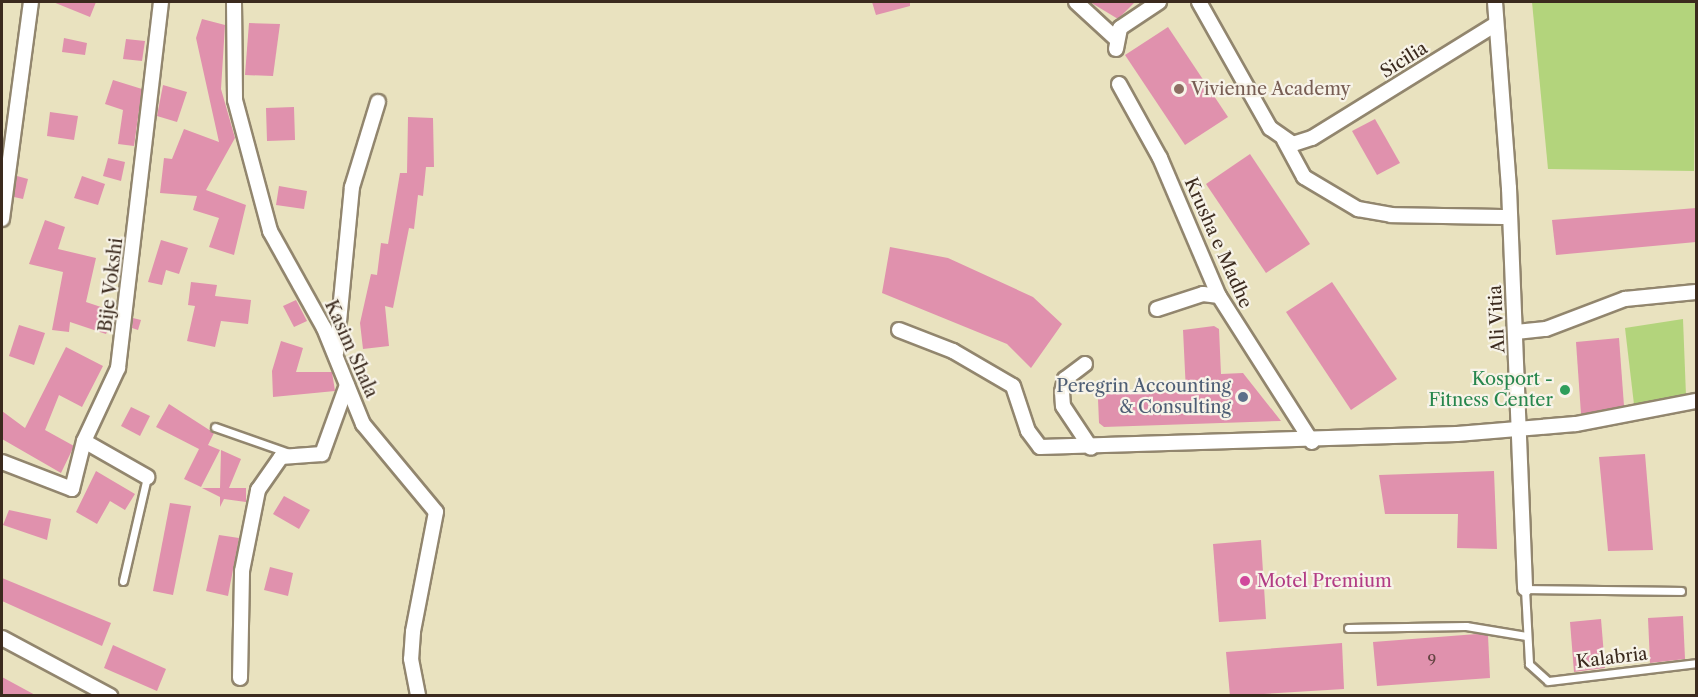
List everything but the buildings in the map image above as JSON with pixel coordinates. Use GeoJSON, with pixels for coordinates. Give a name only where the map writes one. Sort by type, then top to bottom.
{"type":"FeatureCollection","features":[{"type":"Feature","properties":{"kind":"street"},"geometry":{"type":"LineString","coordinates":[[2,219],[31,2]]}},
{"type":"Feature","properties":{"kind":"street","name":"Bije Vokshi"},"geometry":{"type":"LineString","coordinates":[[2,462],[72,489],[84,441],[118,368],[161,2]]}},
{"type":"Feature","properties":{"kind":"street","name":"Kasim Shala"},"geometry":{"type":"LineString","coordinates":[[234,2],[232,82],[262,212],[336,353],[346,385],[375,443],[424,492],[436,512],[413,632],[411,659],[418,696]]}},
{"type":"Feature","properties":{"kind":"street"},"geometry":{"type":"LineString","coordinates":[[1076,2],[1116,44],[1120,28],[1159,2]]}},
{"type":"Feature","properties":{"kind":"street"},"geometry":{"type":"LineString","coordinates":[[1199,2],[1264,119],[1284,140],[1304,177],[1359,209],[1391,215],[1510,217]]}},
{"type":"Feature","properties":{"kind":"street","name":"Ali Vitia"},"geometry":{"type":"LineString","coordinates":[[1495,2],[1516,332],[1525,589]]}},
{"type":"Feature","properties":{"kind":"street","name":"Sicilia"},"geometry":{"type":"LineString","coordinates":[[1284,140],[1303,143],[1496,24]]}},
{"type":"Feature","properties":{"kind":"street","name":"Krusha e Madhe"},"geometry":{"type":"LineString","coordinates":[[1119,84],[1160,158],[1219,296],[1312,442]]}},
{"type":"Feature","properties":{"kind":"street"},"geometry":{"type":"LineString","coordinates":[[336,353],[352,187],[378,102]]}},
{"type":"Feature","properties":{"kind":"street"},"geometry":{"type":"LineString","coordinates":[[1516,332],[1546,329],[1625,299],[1696,292]]}},
{"type":"Feature","properties":{"kind":"street"},"geometry":{"type":"LineString","coordinates":[[1157,309],[1203,294],[1219,296]]}},
{"type":"Feature","properties":{"kind":"street"},"geometry":{"type":"LineString","coordinates":[[899,330],[954,351],[1013,386],[1028,431],[1040,447],[1091,448],[1312,442],[1603,420],[1696,401]]}},
{"type":"Feature","properties":{"kind":"street"},"geometry":{"type":"LineString","coordinates":[[1085,364],[1065,379],[1063,399],[1091,448]]}},
{"type":"Feature","properties":{"kind":"street"},"geometry":{"type":"LineString","coordinates":[[240,678],[239,604],[253,507],[270,469],[292,454],[322,454],[346,385]]}},
{"type":"Feature","properties":{"kind":"street"},"geometry":{"type":"LineString","coordinates":[[84,441],[147,477]]}},
{"type":"Feature","properties":{"kind":"street"},"geometry":{"type":"LineString","coordinates":[[2,638],[110,696]]}},
{"type":"Feature","properties":{"kind":"lane"},"geometry":{"type":"LineString","coordinates":[[215,428],[292,454]]}},
{"type":"Feature","properties":{"kind":"lane"},"geometry":{"type":"LineString","coordinates":[[123,580],[147,477]]}},
{"type":"Feature","properties":{"kind":"lane"},"geometry":{"type":"LineString","coordinates":[[1525,589],[1601,594],[1681,591]]}},
{"type":"Feature","properties":{"kind":"lane","name":"Ali Vitia"},"geometry":{"type":"LineString","coordinates":[[1525,589],[1526,636],[1533,672]]}},
{"type":"Feature","properties":{"kind":"lane"},"geometry":{"type":"LineString","coordinates":[[1348,628],[1466,626],[1526,636]]}},
{"type":"Feature","properties":{"kind":"lane","name":"Kalabria"},"geometry":{"type":"LineString","coordinates":[[1533,672],[1548,681],[1696,663]]}},
{"type":"Feature","properties":{"kind":"green space"},"geometry":{"type":"Polygon","coordinates":[[[1532,2],[1696,2],[1694,171],[1548,169],[1532,2]]]}},
{"type":"Feature","properties":{"kind":"green space"},"geometry":{"type":"Polygon","coordinates":[[[1683,319],[1686,396],[1635,413],[1625,328],[1683,319]]]}},
{"type":"Feature","properties":{"kind":"place","name":"Vivienne Academy"},"geometry":{"type":"Point","coordinates":[1179,89]}},
{"type":"Feature","properties":{"kind":"place","name":"Kosport - Fitness Center"},"geometry":{"type":"Point","coordinates":[1565,390]}},
{"type":"Feature","properties":{"kind":"place","name":"Peregrin Accounting & Consulting"},"geometry":{"type":"Point","coordinates":[1243,397]}},
{"type":"Feature","properties":{"kind":"place","name":"Motel Premium"},"geometry":{"type":"Point","coordinates":[1245,581]}}]}
